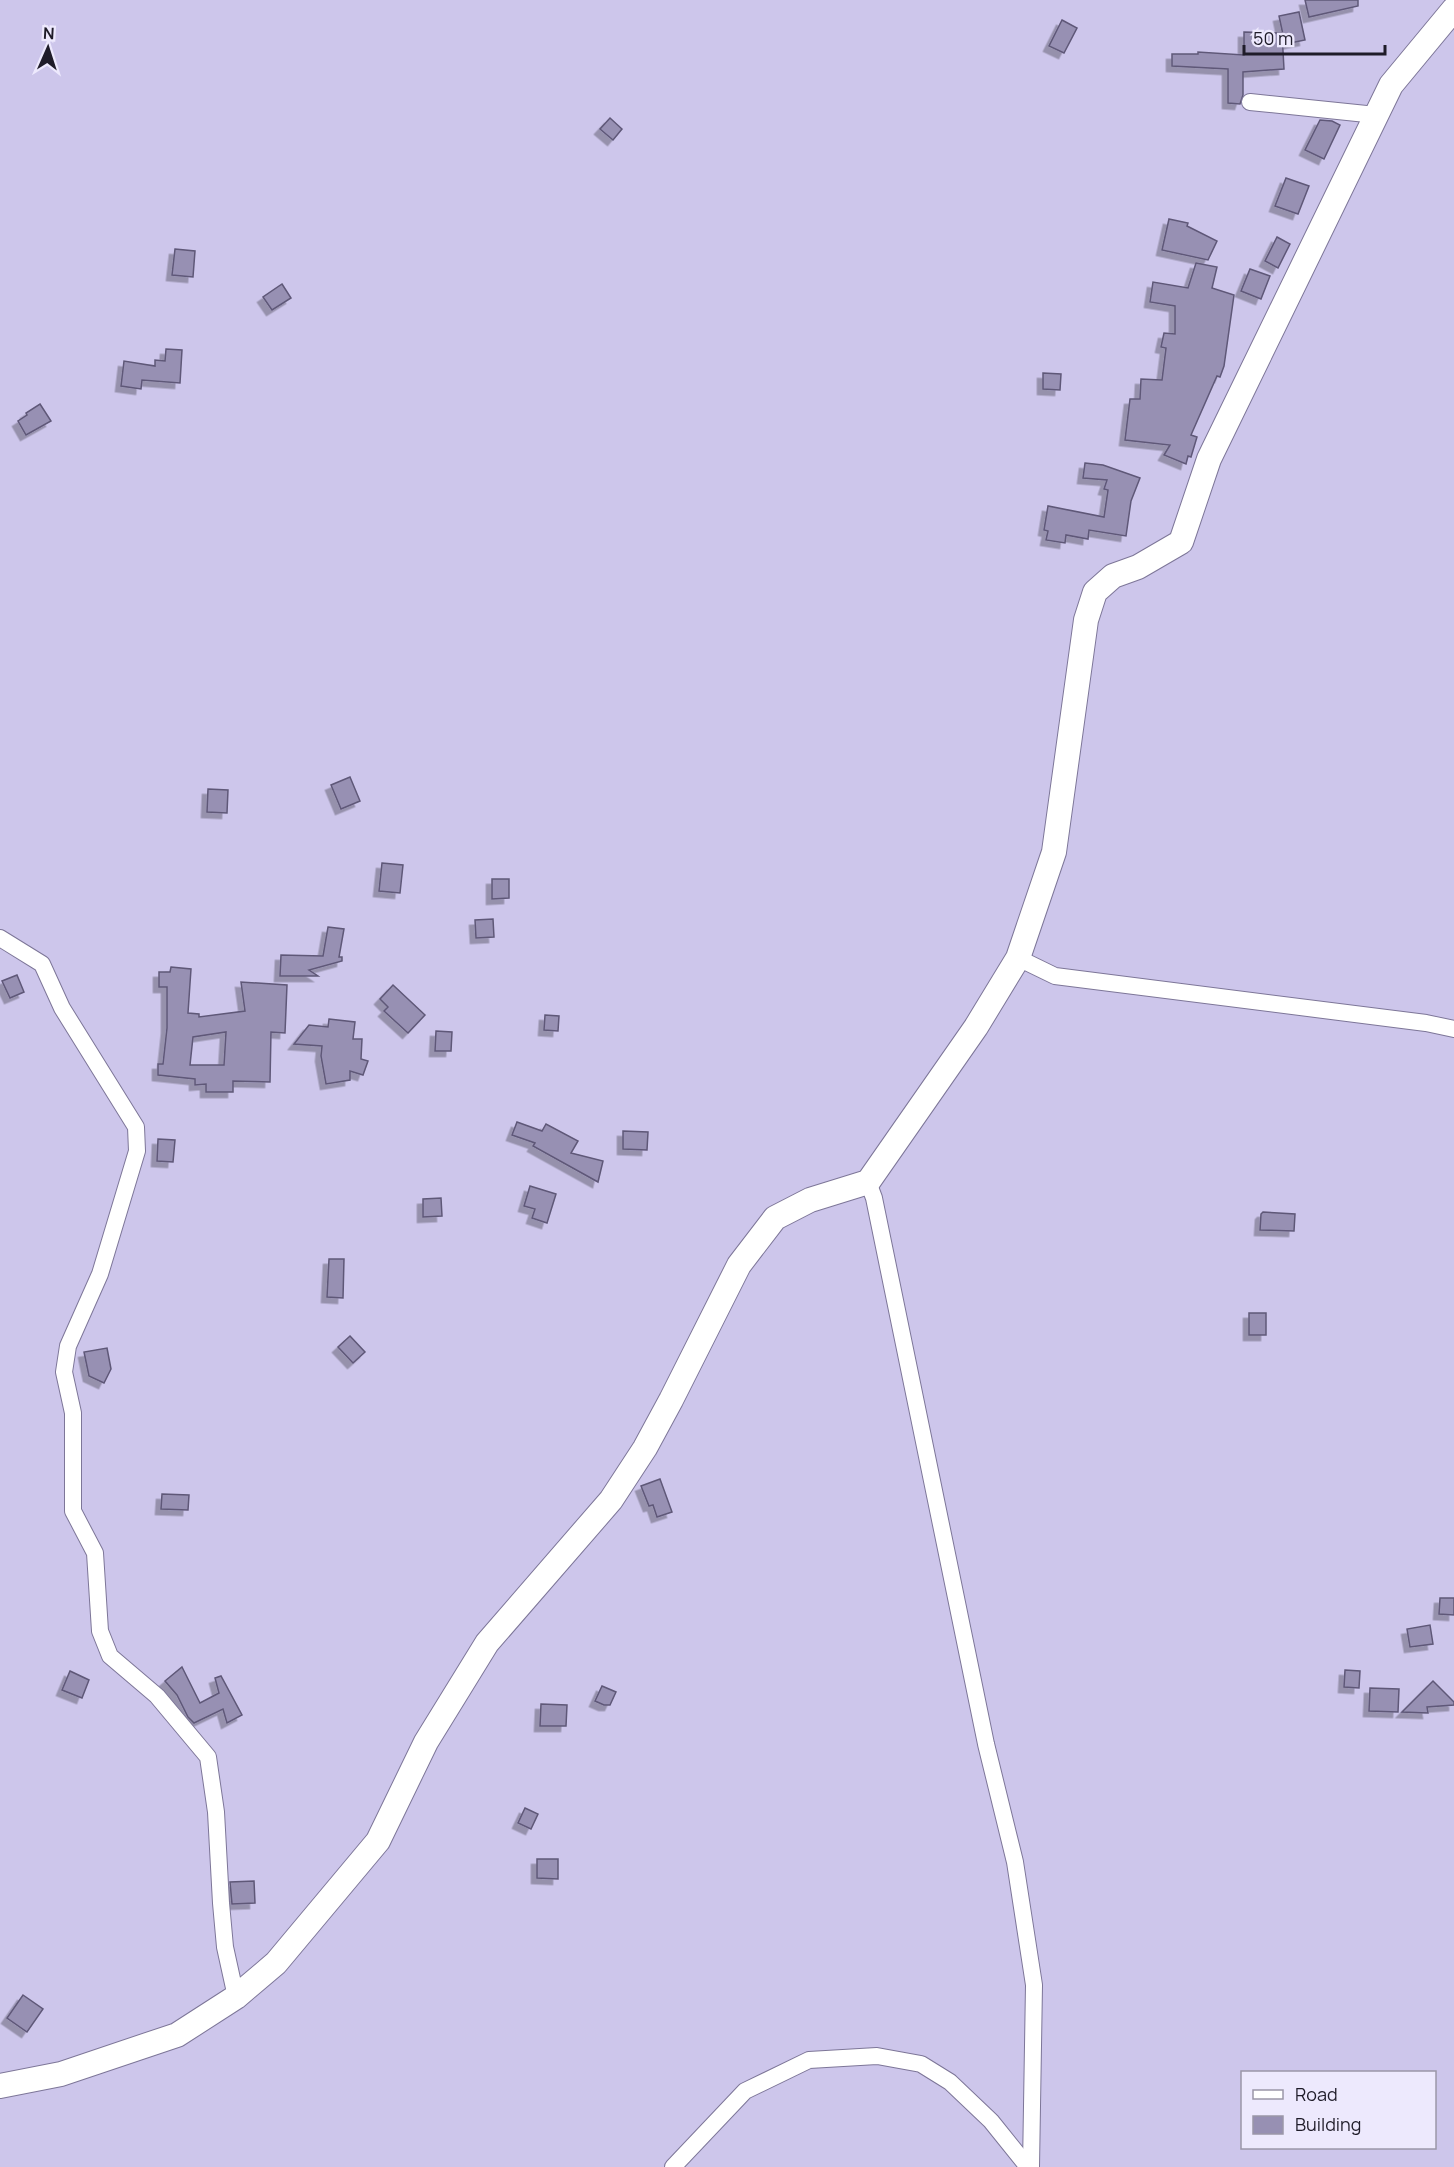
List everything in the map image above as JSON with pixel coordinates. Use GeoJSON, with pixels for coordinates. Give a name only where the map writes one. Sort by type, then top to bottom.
{"type":"FeatureCollection","features":[{"type":"Feature","properties":{"kind":"street"},"geometry":{"type":"LineString","coordinates":[[0,2086],[61,2074],[177,2035],[236,1997],[276,1963],[378,1841],[426,1742],[487,1643],[611,1500],[645,1448],[739,1265],[776,1218],[810,1200],[868,1182],[969,1037],[1018,958],[1054,852],[1071,743],[1086,620],[1095,592],[1113,576],[1137,567],[1181,542],[1209,459],[1391,85],[1454,9]]}},
{"type":"Feature","properties":{"kind":"street"},"geometry":{"type":"LineString","coordinates":[[1250,102],[1376,115]]}},
{"type":"Feature","properties":{"kind":"street"},"geometry":{"type":"LineString","coordinates":[[0,938],[42,964],[62,1008],[136,1127],[137,1151],[103,1263],[68,1346],[65,1363],[64,1372],[73,1413],[73,1511],[95,1553],[100,1630],[110,1656],[157,1696],[208,1757],[216,1812],[225,1947],[236,1997]]}},
{"type":"Feature","properties":{"kind":"street"},"geometry":{"type":"LineString","coordinates":[[1018,958],[1055,976],[1426,1023],[1454,1029]]}},
{"type":"Feature","properties":{"kind":"street"},"geometry":{"type":"LineString","coordinates":[[868,1182],[874,1198],[986,1744],[1015,1862],[1034,1985],[1029,2167]]}},
{"type":"Feature","properties":{"kind":"street"},"geometry":{"type":"LineString","coordinates":[[673,2167],[746,2091],[809,2060],[877,2056],[921,2064],[950,2082],[991,2121],[1029,2167]]}},
{"type":"Feature","properties":{"kind":"building"},"geometry":{"type":"Polygon","coordinates":[[[1305,0],[1358,0],[1358,6],[1309,17],[1305,0]]]}},
{"type":"Feature","properties":{"kind":"building"},"geometry":{"type":"Polygon","coordinates":[[[1299,12],[1305,40],[1285,44],[1279,16],[1299,12]]]}},
{"type":"Feature","properties":{"kind":"building"},"geometry":{"type":"Polygon","coordinates":[[[1062,20],[1077,28],[1064,53],[1049,46],[1062,20]]]}},
{"type":"Feature","properties":{"kind":"building"},"geometry":{"type":"Polygon","coordinates":[[[1244,32],[1282,33],[1284,69],[1243,72],[1243,95],[1240,104],[1228,103],[1228,69],[1172,66],[1172,54],[1198,54],[1198,52],[1244,55],[1244,32]]]}},
{"type":"Feature","properties":{"kind":"building"},"geometry":{"type":"Polygon","coordinates":[[[610,118],[622,129],[613,140],[600,129],[610,118]]]}},
{"type":"Feature","properties":{"kind":"building"},"geometry":{"type":"Polygon","coordinates":[[[1320,120],[1332,121],[1340,125],[1324,159],[1305,150],[1320,120]]]}},
{"type":"Feature","properties":{"kind":"building"},"geometry":{"type":"Polygon","coordinates":[[[1286,178],[1309,186],[1298,214],[1275,206],[1286,178]]]}},
{"type":"Feature","properties":{"kind":"building"},"geometry":{"type":"Polygon","coordinates":[[[1169,219],[1188,223],[1187,226],[1217,241],[1208,260],[1162,250],[1169,219]]]}},
{"type":"Feature","properties":{"kind":"building"},"geometry":{"type":"Polygon","coordinates":[[[1277,237],[1290,244],[1278,268],[1265,261],[1277,237]]]}},
{"type":"Feature","properties":{"kind":"building"},"geometry":{"type":"Polygon","coordinates":[[[175,249],[195,251],[193,277],[172,275],[175,249]]]}},
{"type":"Feature","properties":{"kind":"building"},"geometry":{"type":"Polygon","coordinates":[[[1196,263],[1217,267],[1212,288],[1234,295],[1224,366],[1220,377],[1217,376],[1191,435],[1197,437],[1191,457],[1188,456],[1186,464],[1164,455],[1170,445],[1125,440],[1130,399],[1140,399],[1141,379],[1162,380],[1166,348],[1161,347],[1164,333],[1175,334],[1175,306],[1150,302],[1153,282],[1188,288],[1196,263]]]}},
{"type":"Feature","properties":{"kind":"building"},"geometry":{"type":"Polygon","coordinates":[[[1250,269],[1270,276],[1261,299],[1241,291],[1250,269]]]}},
{"type":"Feature","properties":{"kind":"building"},"geometry":{"type":"Polygon","coordinates":[[[282,284],[291,298],[272,310],[263,297],[282,284]]]}},
{"type":"Feature","properties":{"kind":"building"},"geometry":{"type":"Polygon","coordinates":[[[166,349],[182,350],[180,383],[142,380],[141,389],[121,386],[124,361],[155,366],[155,360],[165,361],[166,349]]]}},
{"type":"Feature","properties":{"kind":"building"},"geometry":{"type":"Polygon","coordinates":[[[1043,373],[1061,374],[1060,390],[1043,389],[1043,373]]]}},
{"type":"Feature","properties":{"kind":"building"},"geometry":{"type":"Polygon","coordinates":[[[40,404],[51,421],[26,435],[18,421],[40,404]]]}},
{"type":"Feature","properties":{"kind":"building"},"geometry":{"type":"Polygon","coordinates":[[[1085,463],[1103,465],[1140,478],[1131,501],[1126,536],[1089,530],[1088,539],[1066,535],[1065,543],[1046,540],[1048,531],[1044,530],[1048,506],[1104,517],[1108,490],[1104,489],[1107,480],[1083,478],[1085,463]]]}},
{"type":"Feature","properties":{"kind":"building"},"geometry":{"type":"Polygon","coordinates":[[[350,777],[360,801],[341,809],[331,785],[350,777]]]}},
{"type":"Feature","properties":{"kind":"building"},"geometry":{"type":"Polygon","coordinates":[[[208,789],[228,790],[227,813],[207,812],[208,789]]]}},
{"type":"Feature","properties":{"kind":"building"},"geometry":{"type":"Polygon","coordinates":[[[382,863],[403,865],[400,893],[379,891],[382,863]]]}},
{"type":"Feature","properties":{"kind":"building"},"geometry":{"type":"Polygon","coordinates":[[[492,879],[509,879],[509,898],[492,899],[492,879]]]}},
{"type":"Feature","properties":{"kind":"building"},"geometry":{"type":"Polygon","coordinates":[[[493,919],[494,937],[476,938],[475,920],[493,919]]]}},
{"type":"Feature","properties":{"kind":"building"},"geometry":{"type":"Polygon","coordinates":[[[328,927],[344,929],[339,957],[342,957],[342,961],[309,970],[318,976],[280,976],[281,955],[323,956],[328,927]]]}},
{"type":"Feature","properties":{"kind":"building"},"geometry":{"type":"Polygon","coordinates":[[[171,967],[191,969],[188,1013],[199,1014],[199,1017],[245,1011],[241,982],[287,985],[285,1033],[271,1032],[270,1082],[233,1081],[233,1092],[206,1092],[206,1084],[195,1085],[195,1079],[158,1075],[158,1064],[163,1064],[167,1028],[167,987],[159,987],[159,972],[170,972],[171,967]],[[226,1032],[193,1037],[190,1065],[224,1065],[226,1032]]]}},
{"type":"Feature","properties":{"kind":"building"},"geometry":{"type":"Polygon","coordinates":[[[17,975],[24,992],[10,998],[2,981],[17,975]]]}},
{"type":"Feature","properties":{"kind":"building"},"geometry":{"type":"Polygon","coordinates":[[[393,985],[425,1015],[408,1033],[384,1011],[388,1007],[380,999],[393,985]]]}},
{"type":"Feature","properties":{"kind":"building"},"geometry":{"type":"Polygon","coordinates":[[[545,1015],[559,1016],[558,1031],[544,1030],[545,1015]]]}},
{"type":"Feature","properties":{"kind":"building"},"geometry":{"type":"Polygon","coordinates":[[[329,1019],[355,1022],[353,1039],[362,1039],[361,1059],[368,1061],[363,1075],[350,1071],[350,1080],[326,1084],[321,1056],[322,1046],[294,1044],[309,1025],[328,1027],[329,1019]]]}},
{"type":"Feature","properties":{"kind":"building"},"geometry":{"type":"Polygon","coordinates":[[[436,1031],[452,1032],[451,1051],[435,1051],[436,1031]]]}},
{"type":"Feature","properties":{"kind":"building"},"geometry":{"type":"Polygon","coordinates":[[[517,1122],[542,1131],[546,1124],[578,1141],[571,1153],[603,1161],[598,1182],[533,1146],[535,1143],[512,1135],[517,1122]]]}},
{"type":"Feature","properties":{"kind":"building"},"geometry":{"type":"Polygon","coordinates":[[[623,1131],[648,1132],[647,1150],[623,1149],[623,1131]]]}},
{"type":"Feature","properties":{"kind":"building"},"geometry":{"type":"Polygon","coordinates":[[[158,1139],[175,1140],[173,1162],[157,1161],[158,1139]]]}},
{"type":"Feature","properties":{"kind":"building"},"geometry":{"type":"Polygon","coordinates":[[[530,1186],[556,1194],[547,1223],[532,1218],[535,1209],[524,1206],[530,1186]]]}},
{"type":"Feature","properties":{"kind":"building"},"geometry":{"type":"Polygon","coordinates":[[[441,1198],[442,1216],[423,1217],[423,1199],[441,1198]]]}},
{"type":"Feature","properties":{"kind":"building"},"geometry":{"type":"Polygon","coordinates":[[[1263,1212],[1295,1214],[1294,1231],[1260,1230],[1263,1212]]]}},
{"type":"Feature","properties":{"kind":"building"},"geometry":{"type":"Polygon","coordinates":[[[329,1259],[344,1259],[343,1298],[327,1297],[329,1259]]]}},
{"type":"Feature","properties":{"kind":"building"},"geometry":{"type":"Polygon","coordinates":[[[1249,1313],[1266,1313],[1266,1335],[1249,1335],[1249,1313]]]}},
{"type":"Feature","properties":{"kind":"building"},"geometry":{"type":"Polygon","coordinates":[[[350,1336],[365,1352],[353,1363],[338,1347],[350,1336]]]}},
{"type":"Feature","properties":{"kind":"building"},"geometry":{"type":"Polygon","coordinates":[[[107,1348],[111,1369],[104,1383],[89,1376],[84,1352],[107,1348]]]}},
{"type":"Feature","properties":{"kind":"building"},"geometry":{"type":"Polygon","coordinates":[[[660,1479],[672,1512],[657,1517],[653,1505],[649,1506],[641,1486],[660,1479]]]}},
{"type":"Feature","properties":{"kind":"building"},"geometry":{"type":"Polygon","coordinates":[[[162,1494],[189,1495],[188,1510],[161,1509],[162,1494]]]}},
{"type":"Feature","properties":{"kind":"building"},"geometry":{"type":"Polygon","coordinates":[[[1440,1598],[1454,1598],[1454,1615],[1439,1614],[1440,1598]]]}},
{"type":"Feature","properties":{"kind":"building"},"geometry":{"type":"Polygon","coordinates":[[[1430,1625],[1433,1644],[1410,1647],[1407,1629],[1430,1625]]]}},
{"type":"Feature","properties":{"kind":"building"},"geometry":{"type":"Polygon","coordinates":[[[182,1667],[200,1703],[219,1693],[215,1678],[221,1676],[242,1715],[227,1723],[223,1709],[194,1723],[188,1717],[177,1695],[165,1681],[182,1667]]]}},
{"type":"Feature","properties":{"kind":"building"},"geometry":{"type":"Polygon","coordinates":[[[1345,1670],[1360,1671],[1359,1688],[1344,1687],[1345,1670]]]}},
{"type":"Feature","properties":{"kind":"building"},"geometry":{"type":"Polygon","coordinates":[[[70,1671],[89,1680],[82,1698],[62,1690],[70,1671]]]}},
{"type":"Feature","properties":{"kind":"building"},"geometry":{"type":"Polygon","coordinates":[[[1433,1681],[1454,1702],[1454,1705],[1427,1707],[1428,1713],[1402,1712],[1433,1681]]]}},
{"type":"Feature","properties":{"kind":"building"},"geometry":{"type":"Polygon","coordinates":[[[602,1686],[616,1692],[610,1705],[595,1701],[602,1686]]]}},
{"type":"Feature","properties":{"kind":"building"},"geometry":{"type":"Polygon","coordinates":[[[1370,1688],[1399,1689],[1398,1712],[1369,1711],[1370,1688]]]}},
{"type":"Feature","properties":{"kind":"building"},"geometry":{"type":"Polygon","coordinates":[[[541,1704],[567,1705],[566,1726],[540,1726],[541,1704]]]}},
{"type":"Feature","properties":{"kind":"building"},"geometry":{"type":"Polygon","coordinates":[[[525,1808],[538,1814],[531,1829],[518,1823],[525,1808]]]}},
{"type":"Feature","properties":{"kind":"building"},"geometry":{"type":"Polygon","coordinates":[[[537,1859],[558,1859],[558,1879],[537,1878],[537,1859]]]}},
{"type":"Feature","properties":{"kind":"building"},"geometry":{"type":"Polygon","coordinates":[[[254,1881],[255,1903],[232,1904],[230,1882],[254,1881]]]}},
{"type":"Feature","properties":{"kind":"building"},"geometry":{"type":"Polygon","coordinates":[[[23,1995],[43,2009],[27,2032],[7,2018],[23,1995]]]}}]}
